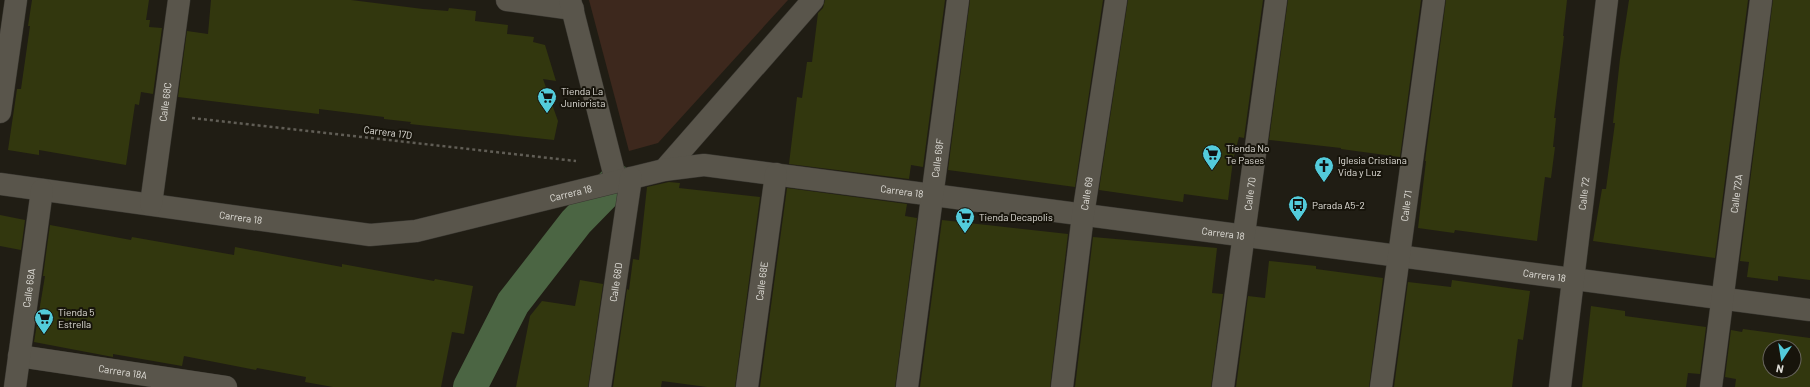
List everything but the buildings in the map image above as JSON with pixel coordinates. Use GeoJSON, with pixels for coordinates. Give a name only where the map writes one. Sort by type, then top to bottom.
{"type":"FeatureCollection","features":[{"type":"Feature","properties":{"kind":"street"},"geometry":{"type":"LineString","coordinates":[[0,112],[16,0]]}},
{"type":"Feature","properties":{"kind":"street","name":"Calle 68C"},"geometry":{"type":"LineString","coordinates":[[151,204],[179,0]]}},
{"type":"Feature","properties":{"kind":"street"},"geometry":{"type":"LineString","coordinates":[[507,0],[572,4]]}},
{"type":"Feature","properties":{"kind":"street"},"geometry":{"type":"LineString","coordinates":[[664,170],[813,0]]}},
{"type":"Feature","properties":{"kind":"street","name":"Calle 68F"},"geometry":{"type":"LineString","coordinates":[[907,387],[958,0]]}},
{"type":"Feature","properties":{"kind":"street","name":"Calle 69"},"geometry":{"type":"LineString","coordinates":[[1062,387],[1083,215],[1116,0]]}},
{"type":"Feature","properties":{"kind":"street","name":"Calle 70"},"geometry":{"type":"LineString","coordinates":[[1223,387],[1276,0]]}},
{"type":"Feature","properties":{"kind":"street","name":"Calle 71"},"geometry":{"type":"LineString","coordinates":[[1381,387],[1434,0]]}},
{"type":"Feature","properties":{"kind":"street","name":"Calle 72"},"geometry":{"type":"LineString","coordinates":[[1560,387],[1607,0]]}},
{"type":"Feature","properties":{"kind":"street","name":"Calle 72A"},"geometry":{"type":"LineString","coordinates":[[1712,387],[1761,0]]}},
{"type":"Feature","properties":{"kind":"street","name":"Calle 68D"},"geometry":{"type":"LineString","coordinates":[[572,4],[619,175],[600,387]]}},
{"type":"Feature","properties":{"kind":"street","name":"Carrera 18"},"geometry":{"type":"LineString","coordinates":[[0,184],[370,235],[416,231],[619,175],[704,165],[1810,310]]}},
{"type":"Feature","properties":{"kind":"street","name":"Calle 68E"},"geometry":{"type":"LineString","coordinates":[[747,387],[776,174]]}},
{"type":"Feature","properties":{"kind":"street","name":"Calle 68A"},"geometry":{"type":"LineString","coordinates":[[15,387],[42,190]]}},
{"type":"Feature","properties":{"kind":"street","name":"Carrera 18A"},"geometry":{"type":"LineString","coordinates":[[19,356],[154,382],[226,387]]}},
{"type":"Feature","properties":{"kind":"path","name":"Carrera 17D"},"geometry":{"type":"LineString","coordinates":[[163,114],[619,175]]}},
{"type":"Feature","properties":{"kind":"shaded area"},"geometry":{"type":"Polygon","coordinates":[[[589,0],[788,0],[658,143],[629,151],[589,0]]]}},
{"type":"Feature","properties":{"kind":"waterway"},"geometry":{"type":"LineString","coordinates":[[470,387],[513,303],[576,222],[616,181]]}},
{"type":"Feature","properties":{"kind":"place","name":"Tienda La Juniorista"},"geometry":{"type":"Point","coordinates":[547,114]}},
{"type":"Feature","properties":{"kind":"place","name":"Tienda No Te Pases"},"geometry":{"type":"Point","coordinates":[1212,171]}},
{"type":"Feature","properties":{"kind":"place","name":"Iglesia Cristiana Vida y Luz"},"geometry":{"type":"Point","coordinates":[1324,183]}},
{"type":"Feature","properties":{"kind":"place","name":"Parada A5-2"},"geometry":{"type":"Point","coordinates":[1298,222]}},
{"type":"Feature","properties":{"kind":"place","name":"Tienda Decapolis"},"geometry":{"type":"Point","coordinates":[965,234]}},
{"type":"Feature","properties":{"kind":"place","name":"Tienda 5 Estrella"},"geometry":{"type":"Point","coordinates":[44,335]}}]}
